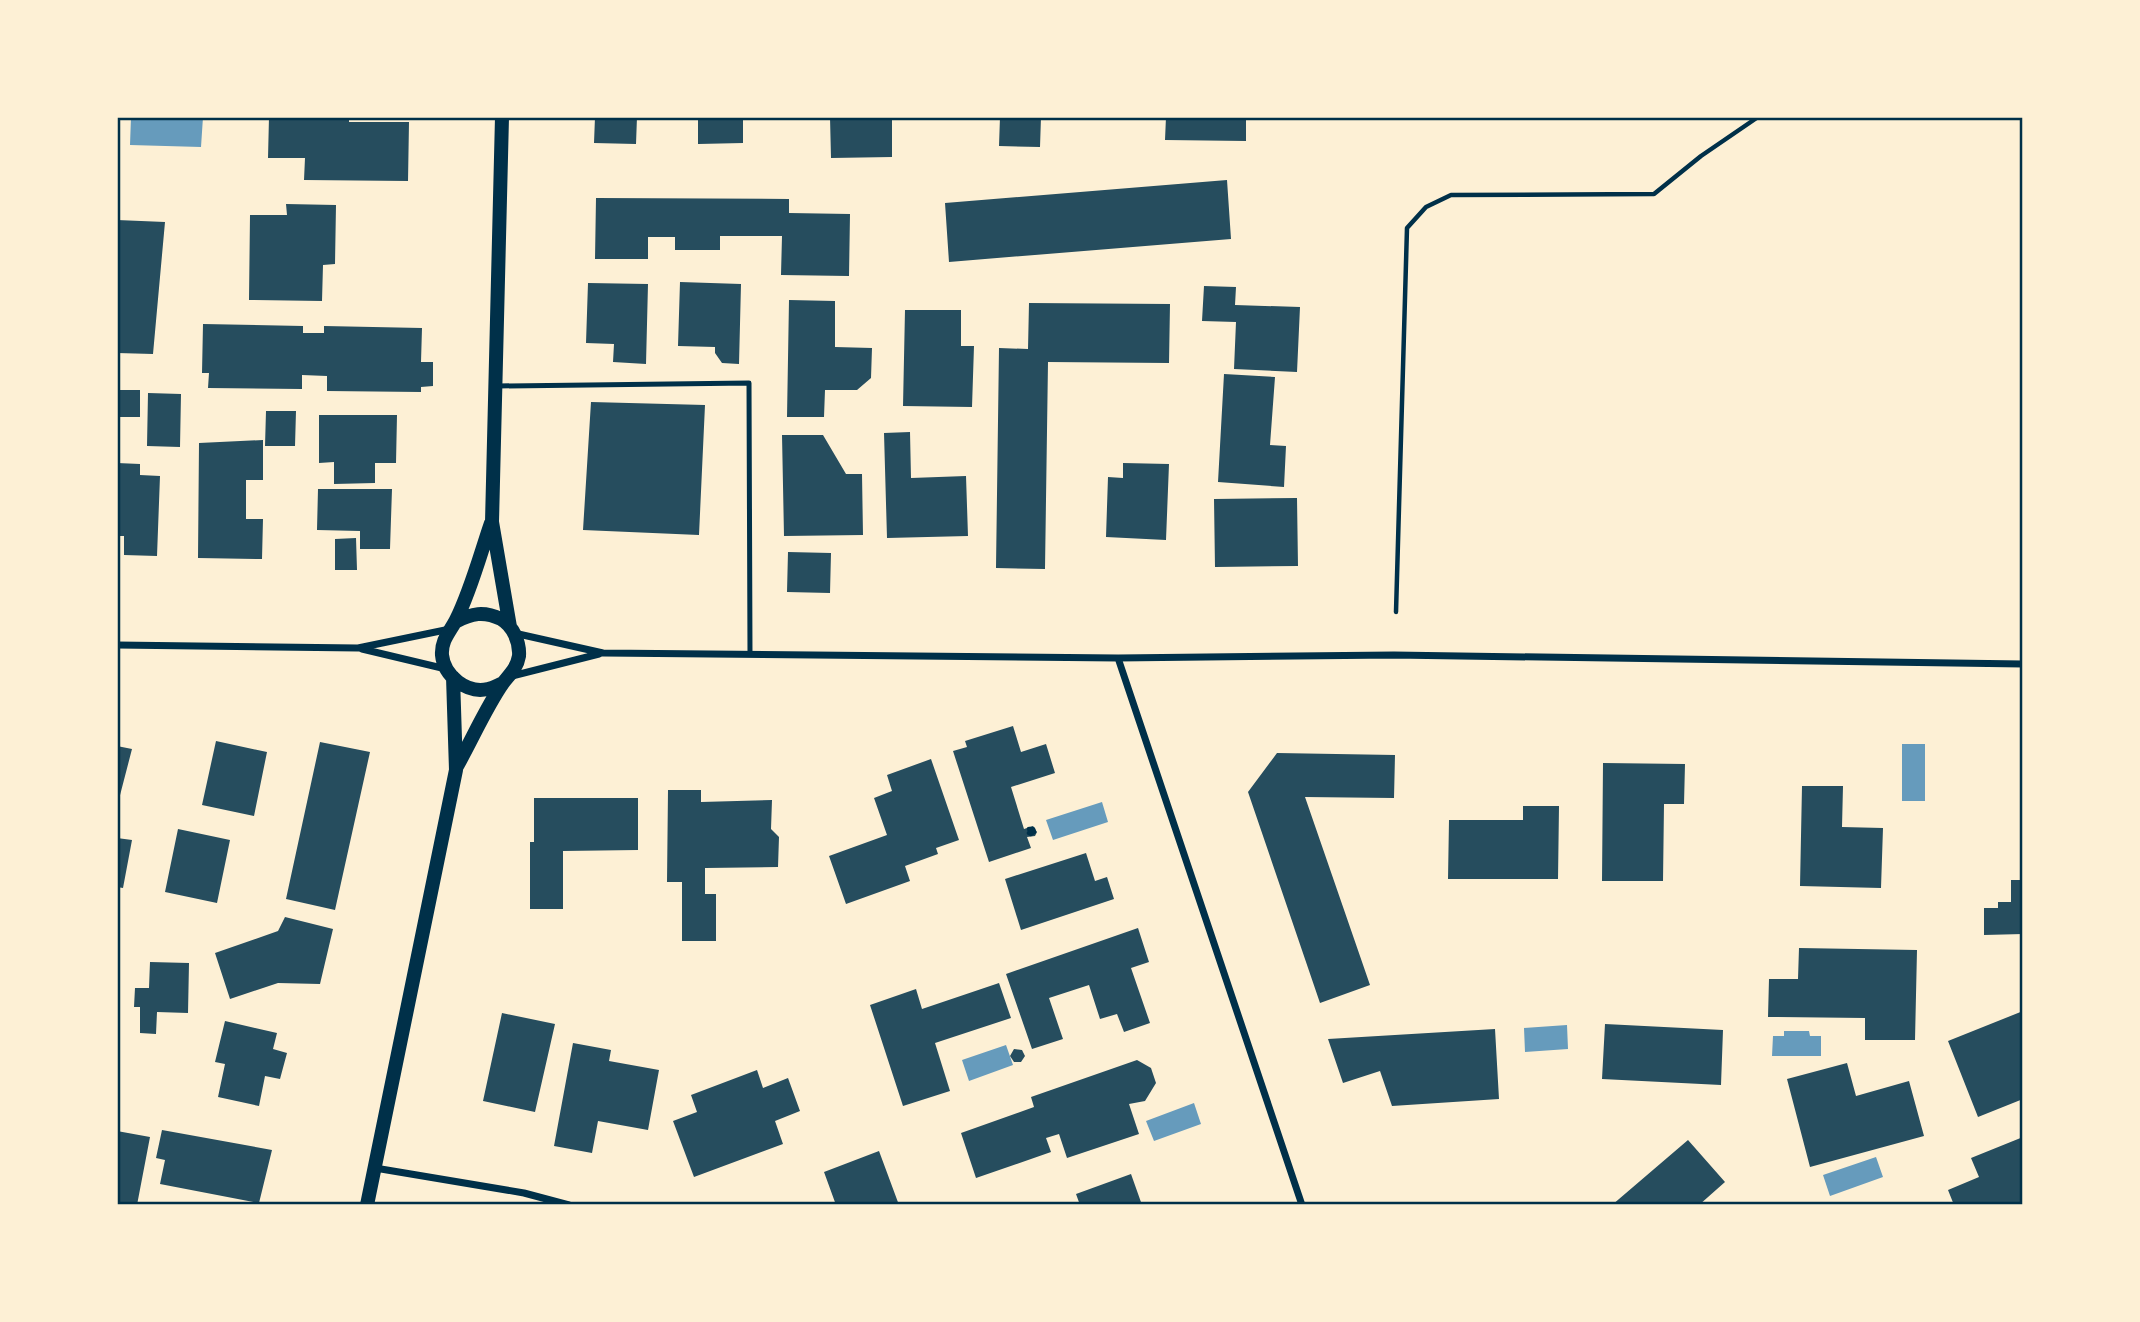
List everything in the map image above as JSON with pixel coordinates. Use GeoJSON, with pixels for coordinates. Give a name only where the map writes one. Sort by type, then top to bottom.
{"type":"FeatureCollection","features":[{"type":"Feature","properties":{"kind":"main road"},"geometry":{"type":"LineString","coordinates":[[456,769],[514,670],[519,654],[492,522],[502,117]]}},
{"type":"Feature","properties":{"kind":"main road"},"geometry":{"type":"LineString","coordinates":[[492,522],[453,626],[445,637],[442,654],[456,682],[470,689],[487,690],[506,680]]}},
{"type":"Feature","properties":{"kind":"main road"},"geometry":{"type":"LineString","coordinates":[[453,626],[471,614],[490,614],[506,622],[512,630]]}},
{"type":"Feature","properties":{"kind":"main road"},"geometry":{"type":"LineString","coordinates":[[368,1205],[456,769],[450,673]]}},
{"type":"Feature","properties":{"kind":"street"},"geometry":{"type":"LineString","coordinates":[[117,645],[358,648],[453,626]]}},
{"type":"Feature","properties":{"kind":"street"},"geometry":{"type":"LineString","coordinates":[[512,630],[603,653],[1118,658],[1394,655],[2023,664]]}},
{"type":"Feature","properties":{"kind":"street"},"geometry":{"type":"LineString","coordinates":[[358,648],[450,673]]}},
{"type":"Feature","properties":{"kind":"street"},"geometry":{"type":"LineString","coordinates":[[506,680],[603,653]]}},
{"type":"Feature","properties":{"kind":"street"},"geometry":{"type":"LineString","coordinates":[[1118,658],[1302,1205]]}},
{"type":"Feature","properties":{"kind":"street"},"geometry":{"type":"LineString","coordinates":[[374,1168],[524,1193],[569,1205]]}},
{"type":"Feature","properties":{"kind":"lane"},"geometry":{"type":"LineString","coordinates":[[495,386],[749,383],[750,654]]}},
{"type":"Feature","properties":{"kind":"path"},"geometry":{"type":"LineString","coordinates":[[1396,612],[1407,228],[1426,207],[1451,195],[1654,194],[1701,156],[1758,117]]}},
{"type":"Feature","properties":{"kind":"water"},"geometry":{"type":"Polygon","coordinates":[[[131,117],[203,117],[201,147],[130,145],[131,117]]]}},
{"type":"Feature","properties":{"kind":"water"},"geometry":{"type":"Polygon","coordinates":[[[1902,744],[1925,744],[1925,801],[1902,801],[1902,744]]]}},
{"type":"Feature","properties":{"kind":"water"},"geometry":{"type":"Polygon","coordinates":[[[1102,802],[1108,822],[1053,840],[1046,820],[1102,802]]]}},
{"type":"Feature","properties":{"kind":"water"},"geometry":{"type":"Polygon","coordinates":[[[1567,1025],[1568,1049],[1525,1052],[1524,1028],[1567,1025]]]}},
{"type":"Feature","properties":{"kind":"water"},"geometry":{"type":"Polygon","coordinates":[[[1784,1031],[1809,1031],[1810,1036],[1821,1036],[1821,1056],[1772,1056],[1773,1036],[1784,1036],[1784,1031]]]}},
{"type":"Feature","properties":{"kind":"water"},"geometry":{"type":"Polygon","coordinates":[[[1006,1045],[1013,1065],[969,1081],[962,1060],[1006,1045]]]}},
{"type":"Feature","properties":{"kind":"water"},"geometry":{"type":"Polygon","coordinates":[[[1194,1103],[1201,1124],[1154,1141],[1146,1121],[1194,1103]]]}},
{"type":"Feature","properties":{"kind":"water"},"geometry":{"type":"Polygon","coordinates":[[[1876,1157],[1883,1177],[1830,1196],[1823,1175],[1876,1157]]]}},
{"type":"Feature","properties":{"kind":"building"},"geometry":{"type":"Polygon","coordinates":[[[269,117],[349,117],[349,122],[409,122],[408,181],[304,180],[305,158],[268,158],[269,117]]]}},
{"type":"Feature","properties":{"kind":"building"},"geometry":{"type":"Polygon","coordinates":[[[595,117],[637,117],[636,144],[594,143],[595,117]]]}},
{"type":"Feature","properties":{"kind":"building"},"geometry":{"type":"Polygon","coordinates":[[[698,117],[743,117],[743,143],[698,144],[698,117]]]}},
{"type":"Feature","properties":{"kind":"building"},"geometry":{"type":"Polygon","coordinates":[[[830,117],[892,117],[892,157],[831,158],[830,117]]]}},
{"type":"Feature","properties":{"kind":"building"},"geometry":{"type":"Polygon","coordinates":[[[1000,117],[1041,117],[1040,147],[999,146],[1000,117]]]}},
{"type":"Feature","properties":{"kind":"building"},"geometry":{"type":"Polygon","coordinates":[[[1166,117],[1246,117],[1246,141],[1165,140],[1166,117]]]}},
{"type":"Feature","properties":{"kind":"building"},"geometry":{"type":"Polygon","coordinates":[[[1227,180],[1231,239],[949,262],[945,203],[1227,180]]]}},
{"type":"Feature","properties":{"kind":"building"},"geometry":{"type":"Polygon","coordinates":[[[596,198],[789,199],[789,213],[850,214],[849,276],[781,275],[782,236],[720,236],[720,250],[675,250],[675,237],[648,237],[648,259],[595,259],[596,198]]]}},
{"type":"Feature","properties":{"kind":"building"},"geometry":{"type":"Polygon","coordinates":[[[286,204],[336,205],[335,264],[323,265],[322,301],[249,300],[250,215],[287,215],[286,204]]]}},
{"type":"Feature","properties":{"kind":"building"},"geometry":{"type":"Polygon","coordinates":[[[117,220],[165,222],[153,354],[117,353],[117,220]]]}},
{"type":"Feature","properties":{"kind":"building"},"geometry":{"type":"Polygon","coordinates":[[[680,282],[741,284],[739,364],[722,363],[715,353],[715,347],[678,346],[680,282]]]}},
{"type":"Feature","properties":{"kind":"building"},"geometry":{"type":"Polygon","coordinates":[[[588,283],[648,284],[646,364],[613,362],[614,344],[586,343],[588,283]]]}},
{"type":"Feature","properties":{"kind":"building"},"geometry":{"type":"Polygon","coordinates":[[[1204,286],[1236,287],[1235,305],[1300,307],[1297,372],[1234,369],[1236,322],[1202,321],[1204,286]]]}},
{"type":"Feature","properties":{"kind":"building"},"geometry":{"type":"Polygon","coordinates":[[[789,300],[835,301],[835,347],[872,348],[871,378],[857,390],[825,390],[824,417],[787,417],[789,300]]]}},
{"type":"Feature","properties":{"kind":"building"},"geometry":{"type":"Polygon","coordinates":[[[1029,303],[1170,304],[1169,363],[1048,362],[1045,569],[996,568],[999,348],[1028,349],[1029,303]]]}},
{"type":"Feature","properties":{"kind":"building"},"geometry":{"type":"Polygon","coordinates":[[[905,310],[961,310],[961,346],[974,346],[972,407],[903,406],[905,310]]]}},
{"type":"Feature","properties":{"kind":"building"},"geometry":{"type":"Polygon","coordinates":[[[203,324],[303,326],[303,333],[324,333],[324,326],[422,328],[421,362],[433,362],[433,386],[421,387],[421,392],[327,391],[327,376],[302,375],[302,389],[208,388],[209,373],[202,373],[203,324]]]}},
{"type":"Feature","properties":{"kind":"building"},"geometry":{"type":"Polygon","coordinates":[[[1224,374],[1275,377],[1270,445],[1286,446],[1284,487],[1218,482],[1224,374]]]}},
{"type":"Feature","properties":{"kind":"building"},"geometry":{"type":"Polygon","coordinates":[[[117,390],[140,390],[140,417],[117,417],[117,390]]]}},
{"type":"Feature","properties":{"kind":"building"},"geometry":{"type":"Polygon","coordinates":[[[148,393],[181,394],[180,447],[147,446],[148,393]]]}},
{"type":"Feature","properties":{"kind":"building"},"geometry":{"type":"Polygon","coordinates":[[[591,402],[705,405],[699,535],[583,530],[591,402]]]}},
{"type":"Feature","properties":{"kind":"building"},"geometry":{"type":"Polygon","coordinates":[[[266,411],[296,411],[295,446],[265,446],[266,411]]]}},
{"type":"Feature","properties":{"kind":"building"},"geometry":{"type":"Polygon","coordinates":[[[319,415],[397,415],[396,463],[375,463],[375,483],[334,484],[334,462],[319,463],[319,415]]]}},
{"type":"Feature","properties":{"kind":"building"},"geometry":{"type":"Polygon","coordinates":[[[910,432],[911,478],[966,476],[968,536],[887,538],[884,433],[910,432]]]}},
{"type":"Feature","properties":{"kind":"building"},"geometry":{"type":"Polygon","coordinates":[[[782,435],[823,435],[846,474],[862,474],[863,535],[784,536],[782,435]]]}},
{"type":"Feature","properties":{"kind":"building"},"geometry":{"type":"Polygon","coordinates":[[[263,440],[263,480],[246,480],[246,519],[263,519],[262,559],[198,558],[199,443],[263,440]]]}},
{"type":"Feature","properties":{"kind":"building"},"geometry":{"type":"Polygon","coordinates":[[[117,463],[140,464],[140,475],[160,476],[157,556],[124,555],[124,536],[117,536],[117,463]]]}},
{"type":"Feature","properties":{"kind":"building"},"geometry":{"type":"Polygon","coordinates":[[[1123,463],[1169,464],[1166,540],[1106,537],[1108,477],[1123,478],[1123,463]]]}},
{"type":"Feature","properties":{"kind":"building"},"geometry":{"type":"Polygon","coordinates":[[[318,489],[392,489],[390,549],[360,549],[360,531],[317,530],[318,489]]]}},
{"type":"Feature","properties":{"kind":"building"},"geometry":{"type":"Polygon","coordinates":[[[1297,498],[1298,566],[1215,567],[1214,499],[1297,498]]]}},
{"type":"Feature","properties":{"kind":"building"},"geometry":{"type":"Polygon","coordinates":[[[356,538],[357,570],[335,570],[335,539],[356,538]]]}},
{"type":"Feature","properties":{"kind":"building"},"geometry":{"type":"Polygon","coordinates":[[[788,552],[831,553],[830,593],[787,592],[788,552]]]}},
{"type":"Feature","properties":{"kind":"building"},"geometry":{"type":"Polygon","coordinates":[[[1013,726],[1021,752],[1046,744],[1055,773],[1011,787],[1024,829],[1033,826],[1037,832],[1035,836],[1027,837],[1031,848],[989,862],[953,751],[967,747],[965,741],[1013,726]]]}},
{"type":"Feature","properties":{"kind":"building"},"geometry":{"type":"Polygon","coordinates":[[[216,741],[267,752],[254,816],[202,805],[216,741]]]}},
{"type":"Feature","properties":{"kind":"building"},"geometry":{"type":"Polygon","coordinates":[[[320,742],[370,752],[335,910],[286,899],[320,742]]]}},
{"type":"Feature","properties":{"kind":"building"},"geometry":{"type":"Polygon","coordinates":[[[117,746],[132,749],[118,803],[117,803],[117,746]]]}},
{"type":"Feature","properties":{"kind":"building"},"geometry":{"type":"Polygon","coordinates":[[[1277,753],[1395,755],[1394,798],[1305,797],[1370,985],[1320,1003],[1248,792],[1277,753]]]}},
{"type":"Feature","properties":{"kind":"building"},"geometry":{"type":"Polygon","coordinates":[[[931,759],[959,840],[936,848],[938,854],[905,866],[910,881],[846,904],[829,856],[887,835],[874,798],[892,791],[887,775],[931,759]]]}},
{"type":"Feature","properties":{"kind":"building"},"geometry":{"type":"Polygon","coordinates":[[[1603,763],[1685,764],[1684,804],[1664,804],[1663,881],[1602,881],[1603,763]]]}},
{"type":"Feature","properties":{"kind":"building"},"geometry":{"type":"Polygon","coordinates":[[[1802,786],[1843,786],[1842,827],[1883,828],[1881,888],[1800,886],[1802,786]]]}},
{"type":"Feature","properties":{"kind":"building"},"geometry":{"type":"Polygon","coordinates":[[[668,790],[701,790],[701,802],[772,800],[771,829],[779,837],[778,867],[705,868],[705,894],[716,894],[716,941],[682,941],[682,882],[667,882],[668,790]]]}},
{"type":"Feature","properties":{"kind":"building"},"geometry":{"type":"Polygon","coordinates":[[[534,798],[638,798],[638,850],[563,851],[563,909],[530,909],[530,842],[534,842],[534,798]]]}},
{"type":"Feature","properties":{"kind":"building"},"geometry":{"type":"Polygon","coordinates":[[[1523,806],[1559,806],[1558,879],[1448,879],[1449,820],[1523,820],[1523,806]]]}},
{"type":"Feature","properties":{"kind":"building"},"geometry":{"type":"Polygon","coordinates":[[[178,829],[230,840],[217,903],[165,892],[178,829]]]}},
{"type":"Feature","properties":{"kind":"building"},"geometry":{"type":"Polygon","coordinates":[[[117,838],[132,840],[123,888],[117,887],[117,838]]]}},
{"type":"Feature","properties":{"kind":"building"},"geometry":{"type":"Polygon","coordinates":[[[1086,853],[1095,881],[1107,877],[1114,899],[1021,930],[1005,879],[1086,853]]]}},
{"type":"Feature","properties":{"kind":"building"},"geometry":{"type":"Polygon","coordinates":[[[2011,880],[2023,880],[2023,934],[1984,935],[1984,908],[1998,908],[1998,902],[2011,902],[2011,880]]]}},
{"type":"Feature","properties":{"kind":"building"},"geometry":{"type":"Polygon","coordinates":[[[285,917],[333,929],[320,984],[278,983],[230,999],[215,953],[278,931],[285,917]]]}},
{"type":"Feature","properties":{"kind":"building"},"geometry":{"type":"Polygon","coordinates":[[[1138,928],[1149,962],[1131,968],[1150,1023],[1124,1032],[1117,1014],[1100,1019],[1089,985],[1049,998],[1063,1039],[1032,1049],[1006,974],[1138,928]]]}},
{"type":"Feature","properties":{"kind":"building"},"geometry":{"type":"Polygon","coordinates":[[[1799,948],[1917,950],[1915,1040],[1865,1040],[1865,1018],[1768,1017],[1769,979],[1798,979],[1799,948]]]}},
{"type":"Feature","properties":{"kind":"building"},"geometry":{"type":"Polygon","coordinates":[[[150,962],[189,963],[188,1013],[157,1012],[156,1034],[140,1033],[140,1007],[134,1007],[135,988],[149,988],[150,962]]]}},
{"type":"Feature","properties":{"kind":"building"},"geometry":{"type":"Polygon","coordinates":[[[999,983],[1011,1018],[935,1043],[950,1091],[903,1106],[870,1005],[916,989],[922,1009],[999,983]]]}},
{"type":"Feature","properties":{"kind":"building"},"geometry":{"type":"Polygon","coordinates":[[[2023,1011],[2023,1099],[1978,1117],[1948,1041],[2023,1011]]]}},
{"type":"Feature","properties":{"kind":"building"},"geometry":{"type":"Polygon","coordinates":[[[502,1013],[555,1024],[535,1112],[483,1101],[502,1013]]]}},
{"type":"Feature","properties":{"kind":"building"},"geometry":{"type":"Polygon","coordinates":[[[225,1021],[277,1033],[273,1049],[287,1053],[280,1079],[265,1076],[259,1106],[218,1097],[225,1064],[215,1062],[225,1021]]]}},
{"type":"Feature","properties":{"kind":"building"},"geometry":{"type":"Polygon","coordinates":[[[1605,1024],[1723,1030],[1721,1085],[1602,1079],[1605,1024]]]}},
{"type":"Feature","properties":{"kind":"building"},"geometry":{"type":"Polygon","coordinates":[[[1495,1029],[1499,1099],[1392,1106],[1380,1071],[1343,1083],[1328,1039],[1495,1029]]]}},
{"type":"Feature","properties":{"kind":"building"},"geometry":{"type":"Polygon","coordinates":[[[573,1043],[611,1050],[609,1061],[659,1070],[648,1130],[598,1121],[592,1153],[554,1146],[573,1043]]]}},
{"type":"Feature","properties":{"kind":"building"},"geometry":{"type":"Polygon","coordinates":[[[1014,1049],[1022,1050],[1025,1056],[1021,1062],[1014,1062],[1010,1056],[1014,1049]]]}},
{"type":"Feature","properties":{"kind":"building"},"geometry":{"type":"Polygon","coordinates":[[[1137,1060],[1151,1068],[1156,1083],[1145,1101],[1129,1104],[1139,1134],[1067,1158],[1059,1134],[1046,1138],[1051,1152],[976,1178],[961,1133],[1034,1107],[1031,1097],[1137,1060]]]}},
{"type":"Feature","properties":{"kind":"building"},"geometry":{"type":"Polygon","coordinates":[[[1847,1063],[1856,1096],[1909,1081],[1924,1136],[1810,1167],[1787,1079],[1847,1063]]]}},
{"type":"Feature","properties":{"kind":"building"},"geometry":{"type":"Polygon","coordinates":[[[757,1070],[763,1088],[788,1078],[800,1111],[775,1121],[783,1144],[694,1177],[673,1121],[697,1112],[691,1095],[757,1070]]]}},
{"type":"Feature","properties":{"kind":"building"},"geometry":{"type":"Polygon","coordinates":[[[162,1130],[272,1150],[259,1203],[160,1184],[165,1160],[156,1158],[162,1130]]]}},
{"type":"Feature","properties":{"kind":"building"},"geometry":{"type":"Polygon","coordinates":[[[117,1131],[150,1137],[137,1205],[117,1205],[117,1131]]]}},
{"type":"Feature","properties":{"kind":"building"},"geometry":{"type":"Polygon","coordinates":[[[2023,1137],[2023,1203],[1954,1205],[1948,1190],[1979,1177],[1971,1158],[2023,1137]]]}},
{"type":"Feature","properties":{"kind":"building"},"geometry":{"type":"Polygon","coordinates":[[[1688,1140],[1725,1182],[1699,1205],[1612,1205],[1688,1140]]]}},
{"type":"Feature","properties":{"kind":"building"},"geometry":{"type":"Polygon","coordinates":[[[879,1151],[899,1205],[836,1205],[824,1172],[879,1151]]]}},
{"type":"Feature","properties":{"kind":"building"},"geometry":{"type":"Polygon","coordinates":[[[1131,1174],[1142,1205],[1080,1205],[1076,1194],[1131,1174]]]}}]}
